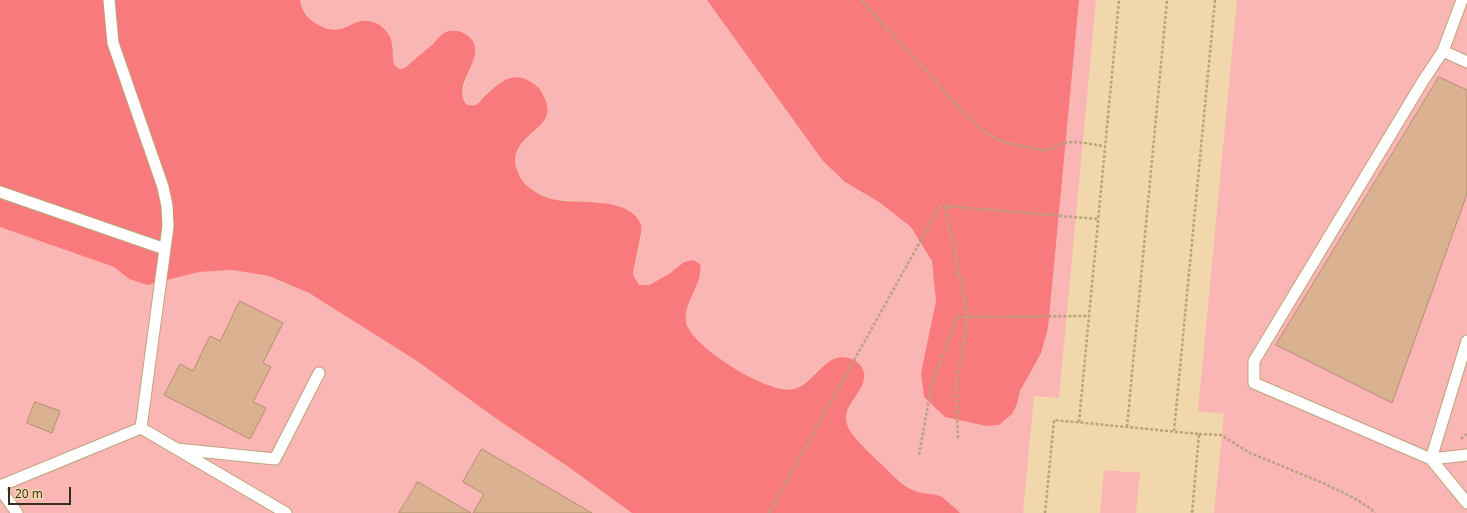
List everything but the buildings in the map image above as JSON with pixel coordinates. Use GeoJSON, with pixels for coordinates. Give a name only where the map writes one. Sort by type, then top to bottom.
{"type":"FeatureCollection","features":[{"type":"Feature","properties":{"kind":"lane"},"geometry":{"type":"LineString","coordinates":[[109,0],[113,43],[163,187],[166,200],[168,226],[141,428]]}},
{"type":"Feature","properties":{"kind":"lane"},"geometry":{"type":"LineString","coordinates":[[1462,0],[1443,51],[1422,81],[1254,361],[1254,383],[1431,460],[1467,503]]}},
{"type":"Feature","properties":{"kind":"lane"},"geometry":{"type":"LineString","coordinates":[[1443,51],[1467,62]]}},
{"type":"Feature","properties":{"kind":"lane"},"geometry":{"type":"LineString","coordinates":[[0,192],[165,249]]}},
{"type":"Feature","properties":{"kind":"lane"},"geometry":{"type":"LineString","coordinates":[[1431,460],[1467,341]]}},
{"type":"Feature","properties":{"kind":"lane"},"geometry":{"type":"LineString","coordinates":[[177,449],[275,459],[319,374]]}},
{"type":"Feature","properties":{"kind":"lane"},"geometry":{"type":"LineString","coordinates":[[141,428],[286,513]]}},
{"type":"Feature","properties":{"kind":"lane"},"geometry":{"type":"LineString","coordinates":[[17,513],[0,487],[141,428]]}},
{"type":"Feature","properties":{"kind":"lane"},"geometry":{"type":"LineString","coordinates":[[1431,460],[1467,455]]}},
{"type":"Feature","properties":{"kind":"path"},"geometry":{"type":"LineString","coordinates":[[861,0],[966,115],[980,129],[995,139],[1011,145],[1044,150],[1053,148],[1060,144],[1073,142],[1105,146]]}},
{"type":"Feature","properties":{"kind":"path"},"geometry":{"type":"LineString","coordinates":[[1079,422],[1119,0]]}},
{"type":"Feature","properties":{"kind":"path"},"geometry":{"type":"LineString","coordinates":[[1127,427],[1167,0]]}},
{"type":"Feature","properties":{"kind":"path"},"geometry":{"type":"LineString","coordinates":[[1174,431],[1215,0]]}},
{"type":"Feature","properties":{"kind":"path"},"geometry":{"type":"LineString","coordinates":[[769,513],[940,206],[1098,219]]}},
{"type":"Feature","properties":{"kind":"path"},"geometry":{"type":"LineString","coordinates":[[945,206],[968,316],[956,389],[958,438]]}},
{"type":"Feature","properties":{"kind":"path"},"geometry":{"type":"LineString","coordinates":[[920,455],[931,388],[957,316],[1089,316]]}},
{"type":"Feature","properties":{"kind":"path"},"geometry":{"type":"LineString","coordinates":[[1045,513],[1054,420],[1222,435],[1250,453],[1310,477],[1354,498],[1375,513]]}},
{"type":"Feature","properties":{"kind":"path"},"geometry":{"type":"LineString","coordinates":[[1192,513],[1199,434]]}},
{"type":"Feature","properties":{"kind":"shaded area"},"geometry":{"type":"Polygon","coordinates":[[[0,0],[300,0],[303,10],[307,16],[315,23],[325,28],[335,30],[362,21],[371,21],[379,25],[391,38],[394,65],[400,69],[405,68],[444,33],[454,31],[465,34],[473,41],[475,50],[474,59],[463,88],[463,97],[467,105],[476,105],[496,86],[507,79],[513,78],[520,78],[534,84],[543,94],[546,101],[548,111],[545,119],[525,139],[519,147],[516,156],[516,167],[521,179],[526,185],[548,198],[616,205],[627,209],[635,216],[641,225],[640,241],[633,275],[639,285],[649,285],[669,274],[684,262],[693,260],[700,264],[697,286],[687,307],[686,322],[691,332],[701,344],[732,367],[750,377],[768,385],[783,389],[794,389],[809,380],[822,367],[836,358],[844,357],[856,361],[864,372],[864,379],[846,416],[846,421],[851,433],[905,486],[921,493],[942,497],[960,513],[632,513],[567,466],[498,420],[417,361],[309,293],[269,276],[232,270],[199,272],[147,285],[129,279],[114,267],[0,227],[0,0]]]}},
{"type":"Feature","properties":{"kind":"shaded area"},"geometry":{"type":"Polygon","coordinates":[[[300,0],[1096,0],[1059,398],[1034,396],[1023,513],[960,513],[941,497],[915,491],[894,478],[847,427],[846,414],[860,389],[823,366],[801,387],[792,390],[780,389],[748,377],[731,367],[700,344],[690,332],[686,321],[686,315],[689,302],[701,272],[684,262],[669,274],[649,285],[638,285],[633,275],[641,238],[601,202],[555,200],[538,194],[525,184],[518,173],[515,161],[516,151],[522,141],[538,129],[548,106],[544,94],[534,84],[522,79],[501,81],[476,105],[467,106],[462,100],[462,92],[476,51],[445,33],[405,68],[400,69],[394,65],[392,46],[359,21],[341,29],[324,28],[309,18],[300,0]]]}},
{"type":"Feature","properties":{"kind":"shaded area"},"geometry":{"type":"Polygon","coordinates":[[[707,0],[1079,0],[1048,328],[1041,353],[1020,391],[1017,404],[1012,414],[999,425],[987,426],[945,417],[924,397],[921,373],[936,301],[932,261],[911,227],[879,202],[845,182],[823,161],[707,0]]]}},
{"type":"Feature","properties":{"kind":"shaded area"},"geometry":{"type":"Polygon","coordinates":[[[1237,0],[1467,0],[1467,513],[1214,513],[1224,414],[1198,411],[1237,0]]]}},
{"type":"Feature","properties":{"kind":"shaded area"},"geometry":{"type":"Polygon","coordinates":[[[0,227],[114,267],[129,279],[147,285],[199,272],[232,270],[269,276],[309,293],[417,361],[498,420],[567,466],[632,513],[0,513],[0,227]]]}},
{"type":"Feature","properties":{"kind":"shaded area"},"geometry":{"type":"Polygon","coordinates":[[[1104,470],[1140,473],[1136,513],[1100,513],[1104,470]]]}}]}
